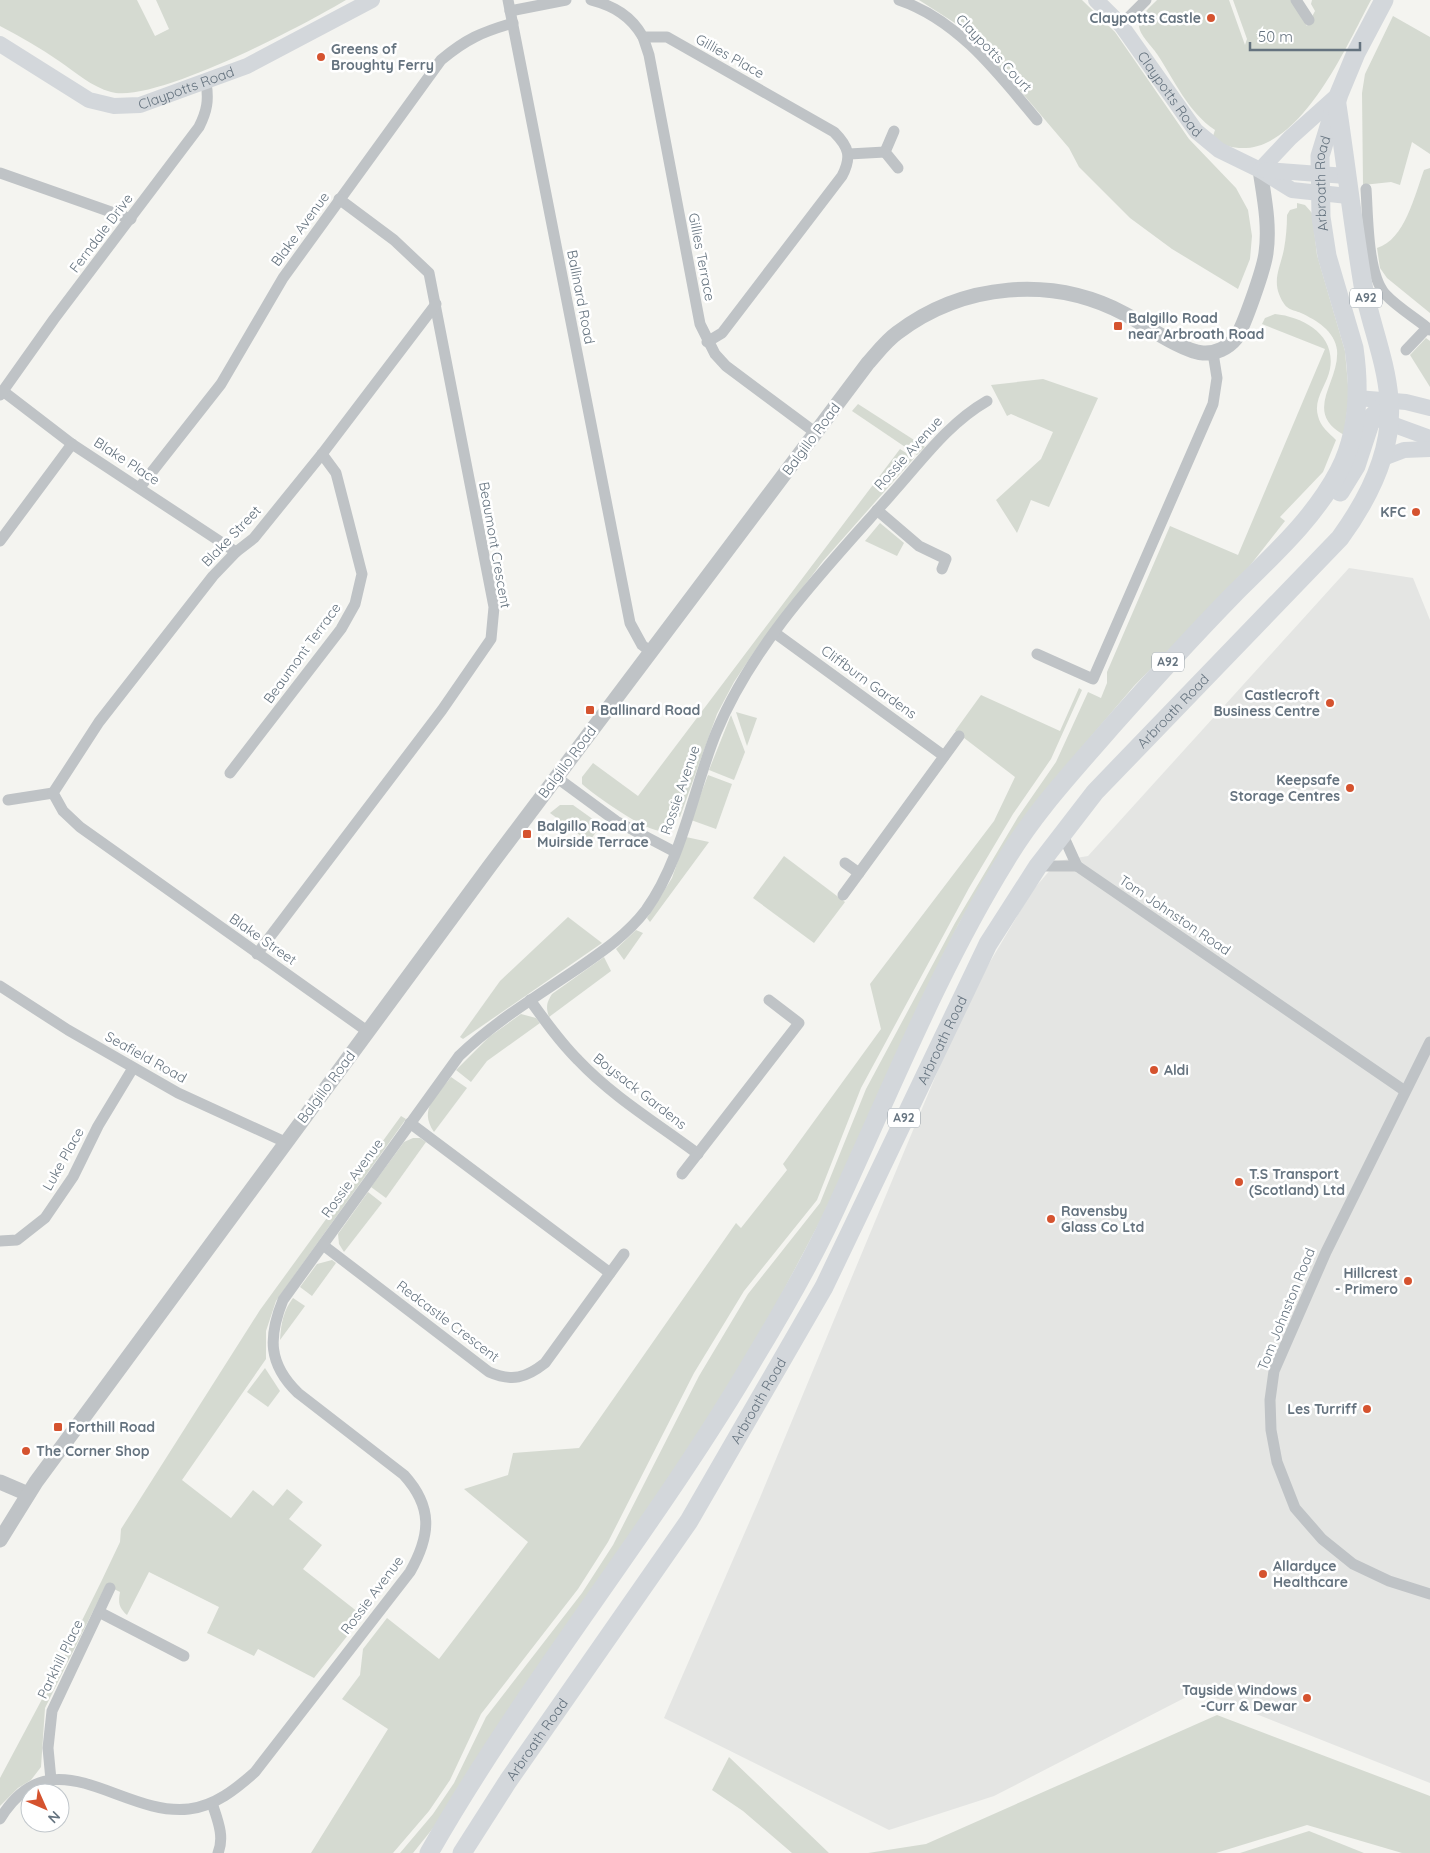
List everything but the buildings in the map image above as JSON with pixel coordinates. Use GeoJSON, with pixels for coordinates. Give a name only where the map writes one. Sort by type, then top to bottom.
{"type":"FeatureCollection","features":[{"type":"Feature","properties":{"kind":"main road","name":"Claypotts Road"},"geometry":{"type":"LineString","coordinates":[[0,44],[89,100],[114,106],[140,105],[206,83],[247,66],[372,0]]}},
{"type":"Feature","properties":{"kind":"main road","name":"Claypotts Road"},"geometry":{"type":"LineString","coordinates":[[1096,0],[1121,25],[1196,131],[1219,150],[1260,170],[1357,192]]}},
{"type":"Feature","properties":{"kind":"main road","name":"Arbroath Road"},"geometry":{"type":"LineString","coordinates":[[462,1853],[508,1781],[690,1521],[824,1287],[988,944],[1038,866],[1095,792],[1340,538],[1362,508],[1383,458],[1368,413],[1354,348],[1327,256],[1320,185],[1320,156],[1322,144],[1356,52],[1384,0]]}},
{"type":"Feature","properties":{"kind":"main road","name":"Arbroath Road"},"geometry":{"type":"LineString","coordinates":[[429,1853],[464,1792],[666,1497],[755,1358],[826,1229],[965,929],[1009,855],[1056,790],[1164,667],[1287,542],[1320,516],[1336,499],[1356,466],[1368,413],[1390,400],[1364,291],[1357,192],[1346,176],[1338,99]]}},
{"type":"Feature","properties":{"kind":"main road"},"geometry":{"type":"LineString","coordinates":[[1260,170],[1290,138],[1338,99]]}},
{"type":"Feature","properties":{"kind":"main road","name":"Claypotts Road"},"geometry":{"type":"LineString","coordinates":[[1320,185],[1346,176]]}},
{"type":"Feature","properties":{"kind":"main road"},"geometry":{"type":"LineString","coordinates":[[1368,413],[1390,400],[1430,408]]}},
{"type":"Feature","properties":{"kind":"main road"},"geometry":{"type":"LineString","coordinates":[[1368,413],[1430,438]]}},
{"type":"Feature","properties":{"kind":"main road"},"geometry":{"type":"LineString","coordinates":[[1383,458],[1404,450],[1430,449]]}},
{"type":"Feature","properties":{"kind":"street"},"geometry":{"type":"LineString","coordinates":[[510,12],[566,0]]}},
{"type":"Feature","properties":{"kind":"street"},"geometry":{"type":"LineString","coordinates":[[591,0],[607,4],[636,23],[643,37]]}},
{"type":"Feature","properties":{"kind":"street","name":"Claypotts Court"},"geometry":{"type":"LineString","coordinates":[[898,0],[918,6],[954,29],[1001,78],[1037,120]]}},
{"type":"Feature","properties":{"kind":"street"},"geometry":{"type":"LineString","coordinates":[[1121,25],[1146,0]]}},
{"type":"Feature","properties":{"kind":"street"},"geometry":{"type":"LineString","coordinates":[[1296,0],[1309,20]]}},
{"type":"Feature","properties":{"kind":"street","name":"Blake Avenue"},"geometry":{"type":"LineString","coordinates":[[140,486],[221,384],[283,278],[441,60],[462,42],[482,32],[510,12]]}},
{"type":"Feature","properties":{"kind":"street","name":"Ballinard Road"},"geometry":{"type":"LineString","coordinates":[[510,12],[630,623],[642,645],[651,652]]}},
{"type":"Feature","properties":{"kind":"street","name":"Gillies Place"},"geometry":{"type":"LineString","coordinates":[[643,37],[666,37],[834,132],[844,142],[849,154]]}},
{"type":"Feature","properties":{"kind":"street","name":"Gillies Terrace"},"geometry":{"type":"LineString","coordinates":[[643,37],[649,54],[700,324],[708,342],[726,366],[816,433]]}},
{"type":"Feature","properties":{"kind":"street","name":"Ferndale Drive"},"geometry":{"type":"LineString","coordinates":[[2,393],[54,319],[199,127],[206,113],[209,98],[206,83]]}},
{"type":"Feature","properties":{"kind":"street"},"geometry":{"type":"LineString","coordinates":[[885,152],[894,131]]}},
{"type":"Feature","properties":{"kind":"street"},"geometry":{"type":"LineString","coordinates":[[708,342],[722,333],[842,176],[848,165],[849,154],[885,152]]}},
{"type":"Feature","properties":{"kind":"street"},"geometry":{"type":"LineString","coordinates":[[885,152],[898,168]]}},
{"type":"Feature","properties":{"kind":"street"},"geometry":{"type":"LineString","coordinates":[[1037,654],[1093,679],[1213,404],[1217,378],[1213,353],[1226,348],[1236,338],[1261,273],[1266,252],[1267,216],[1260,170]]}},
{"type":"Feature","properties":{"kind":"street"},"geometry":{"type":"LineString","coordinates":[[0,173],[130,219]]}},
{"type":"Feature","properties":{"kind":"street","name":"Arbroath Road"},"geometry":{"type":"LineString","coordinates":[[1357,192],[1370,237],[1378,283],[1385,294],[1429,329],[1406,350]]}},
{"type":"Feature","properties":{"kind":"street","name":"Beaumont Crescent"},"geometry":{"type":"LineString","coordinates":[[257,954],[442,710],[491,639],[494,607],[429,273],[394,240],[340,200]]}},
{"type":"Feature","properties":{"kind":"street","name":"Balgillo Road"},"geometry":{"type":"LineString","coordinates":[[0,1540],[28,1494],[367,1031],[868,363],[896,334],[932,310],[972,295],[1014,289],[1054,291],[1090,298],[1124,313],[1191,350],[1213,353]]}},
{"type":"Feature","properties":{"kind":"street","name":"Blake Street"},"geometry":{"type":"LineString","coordinates":[[367,1031],[80,827],[63,811],[53,793],[99,722],[212,576],[236,552],[254,538],[322,454],[436,304]]}},
{"type":"Feature","properties":{"kind":"street","name":"Blake Place"},"geometry":{"type":"LineString","coordinates":[[2,393],[72,444],[140,486],[236,552]]}},
{"type":"Feature","properties":{"kind":"street","name":"Rossie Avenue"},"geometry":{"type":"LineString","coordinates":[[0,1819],[8,1805],[20,1794],[34,1786],[51,1780],[86,1782],[144,1805],[167,1808],[190,1809],[212,1802],[236,1789],[255,1772],[410,1572],[421,1553],[426,1531],[424,1506],[418,1490],[404,1474],[285,1381],[276,1364],[273,1334],[276,1316],[283,1300],[459,1056],[480,1036],[608,948],[629,929],[646,909],[664,880],[716,734],[750,666],[812,585],[953,425],[987,401]]}},
{"type":"Feature","properties":{"kind":"street"},"geometry":{"type":"LineString","coordinates":[[0,541],[72,444]]}},
{"type":"Feature","properties":{"kind":"street","name":"Beaumont Terrace"},"geometry":{"type":"LineString","coordinates":[[230,773],[341,629],[355,604],[362,574],[336,473],[322,454]]}},
{"type":"Feature","properties":{"kind":"street"},"geometry":{"type":"LineString","coordinates":[[878,510],[919,546],[946,559],[942,569]]}},
{"type":"Feature","properties":{"kind":"street","name":"Cliffburn Gardens"},"geometry":{"type":"LineString","coordinates":[[775,633],[944,756]]}},
{"type":"Feature","properties":{"kind":"street"},"geometry":{"type":"LineString","coordinates":[[843,895],[959,736]]}},
{"type":"Feature","properties":{"kind":"street"},"geometry":{"type":"LineString","coordinates":[[556,777],[616,821],[675,852]]}},
{"type":"Feature","properties":{"kind":"street"},"geometry":{"type":"LineString","coordinates":[[8,800],[53,793]]}},
{"type":"Feature","properties":{"kind":"street"},"geometry":{"type":"LineString","coordinates":[[1038,866],[1077,866],[1062,834]]}},
{"type":"Feature","properties":{"kind":"street"},"geometry":{"type":"LineString","coordinates":[[845,863],[859,873]]}},
{"type":"Feature","properties":{"kind":"street","name":"Tom Johnston Road"},"geometry":{"type":"LineString","coordinates":[[1077,866],[1405,1091]]}},
{"type":"Feature","properties":{"kind":"street","name":"Seafield Road"},"geometry":{"type":"LineString","coordinates":[[0,986],[68,1030],[178,1093],[285,1142]]}},
{"type":"Feature","properties":{"kind":"street","name":"Boysack Gardens"},"geometry":{"type":"LineString","coordinates":[[530,1000],[579,1062],[604,1084],[698,1154]]}},
{"type":"Feature","properties":{"kind":"street"},"geometry":{"type":"LineString","coordinates":[[682,1174],[799,1023],[769,1000]]}},
{"type":"Feature","properties":{"kind":"street","name":"Tom Johnston Road"},"geometry":{"type":"LineString","coordinates":[[1430,1042],[1326,1252],[1274,1371],[1270,1400],[1271,1430],[1277,1462],[1295,1508],[1322,1540],[1353,1564],[1389,1581],[1430,1594]]}},
{"type":"Feature","properties":{"kind":"street","name":"Luke Place"},"geometry":{"type":"LineString","coordinates":[[0,1242],[17,1240],[45,1218],[73,1177],[98,1126],[133,1068]]}},
{"type":"Feature","properties":{"kind":"street"},"geometry":{"type":"LineString","coordinates":[[410,1123],[610,1273]]}},
{"type":"Feature","properties":{"kind":"street","name":"Redcastle Crescent"},"geometry":{"type":"LineString","coordinates":[[323,1245],[489,1372],[503,1378],[517,1379],[532,1373],[545,1363],[624,1254]]}},
{"type":"Feature","properties":{"kind":"street"},"geometry":{"type":"LineString","coordinates":[[0,1482],[28,1494]]}},
{"type":"Feature","properties":{"kind":"street","name":"Parkhill Place"},"geometry":{"type":"LineString","coordinates":[[51,1780],[48,1748],[52,1711],[110,1588]]}},
{"type":"Feature","properties":{"kind":"street","name":"Parkhill Place"},"geometry":{"type":"LineString","coordinates":[[99,1612],[184,1656]]}},
{"type":"Feature","properties":{"kind":"street"},"geometry":{"type":"LineString","coordinates":[[212,1802],[219,1825],[221,1845],[218,1853]]}},
{"type":"Feature","properties":{"kind":"shaded area"},"geometry":{"type":"Polygon","coordinates":[[[0,0],[137,0],[155,36],[169,29],[156,0],[346,0],[298,27],[229,60],[194,75],[132,93],[111,92],[97,87],[23,38],[0,26],[0,0]]]}},
{"type":"Feature","properties":{"kind":"shaded area"},"geometry":{"type":"Polygon","coordinates":[[[919,0],[1082,0],[1115,32],[1189,139],[1236,188],[1248,210],[1252,236],[1250,259],[1238,289],[1172,249],[1130,218],[1079,167],[1069,148],[1006,74],[958,25],[919,0]]]}},
{"type":"Feature","properties":{"kind":"shaded area"},"geometry":{"type":"Polygon","coordinates":[[[1157,0],[1229,0],[1245,45],[1247,39],[1233,0],[1291,0],[1307,26],[1315,11],[1311,4],[1312,0],[1371,0],[1329,78],[1310,105],[1289,128],[1265,143],[1240,148],[1212,139],[1215,130],[1205,123],[1190,105],[1141,33],[1139,25],[1141,18],[1157,0]]]}},
{"type":"Feature","properties":{"kind":"shaded area"},"geometry":{"type":"Polygon","coordinates":[[[1393,16],[1430,37],[1430,154],[1412,142],[1400,185],[1391,182],[1363,185],[1362,93],[1365,74],[1393,16]]]}},
{"type":"Feature","properties":{"kind":"shaded area"},"geometry":{"type":"Polygon","coordinates":[[[1430,168],[1430,313],[1387,278],[1380,268],[1377,248],[1395,236],[1402,226],[1413,203],[1424,170],[1430,168]]]}},
{"type":"Feature","properties":{"kind":"shaded area"},"geometry":{"type":"Polygon","coordinates":[[[1297,203],[1305,205],[1312,213],[1317,255],[1345,351],[1349,396],[1344,435],[1332,426],[1326,416],[1324,406],[1336,362],[1337,350],[1333,337],[1318,323],[1286,306],[1277,288],[1277,277],[1285,245],[1287,215],[1290,210],[1297,208],[1297,203]]]}},
{"type":"Feature","properties":{"kind":"shaded area"},"geometry":{"type":"Polygon","coordinates":[[[1275,314],[1297,319],[1307,324],[1323,337],[1328,346],[1331,357],[1330,369],[1317,404],[1317,410],[1321,423],[1336,440],[1323,472],[1280,517],[1285,521],[1241,577],[1134,686],[1048,787],[1003,850],[958,925],[827,1208],[750,1354],[668,1487],[442,1817],[413,1853],[400,1853],[433,1814],[454,1783],[486,1717],[582,1593],[613,1545],[699,1376],[748,1294],[820,1203],[866,1089],[955,923],[1018,817],[1056,762],[1088,692],[1101,698],[1107,683],[1107,672],[1170,526],[1238,555],[1325,349],[1262,324],[1265,318],[1275,314]]]}},
{"type":"Feature","properties":{"kind":"shaded area"},"geometry":{"type":"Polygon","coordinates":[[[1426,338],[1430,341],[1430,387],[1410,355],[1426,338]]]}},
{"type":"Feature","properties":{"kind":"shaded area"},"geometry":{"type":"Polygon","coordinates":[[[1043,379],[1098,398],[1049,507],[1031,500],[1017,533],[996,500],[1041,459],[1053,432],[1011,414],[1007,416],[991,385],[1043,379]]]}},
{"type":"Feature","properties":{"kind":"shaded area"},"geometry":{"type":"Polygon","coordinates":[[[858,404],[925,447],[917,455],[852,411],[858,404]]]}},
{"type":"Feature","properties":{"kind":"shaded area"},"geometry":{"type":"Polygon","coordinates":[[[900,449],[914,458],[823,561],[756,649],[734,682],[717,714],[680,817],[676,816],[670,829],[659,831],[636,821],[598,797],[582,784],[582,777],[593,763],[638,796],[900,449]]]}},
{"type":"Feature","properties":{"kind":"shaded area"},"geometry":{"type":"Polygon","coordinates":[[[880,523],[904,543],[897,556],[865,541],[880,523]]]}},
{"type":"Feature","properties":{"kind":"shaded area"},"geometry":{"type":"Polygon","coordinates":[[[1349,568],[1413,578],[1430,620],[1430,1783],[1198,1691],[994,1796],[889,1830],[664,1718],[759,1500],[951,1039],[987,967],[1032,891],[1058,861],[1088,856],[1349,568]]]}},
{"type":"Feature","properties":{"kind":"shaded area"},"geometry":{"type":"Polygon","coordinates":[[[1079,688],[1082,690],[1051,759],[1013,814],[969,888],[861,1088],[817,1200],[744,1291],[694,1373],[608,1542],[578,1589],[481,1714],[450,1780],[429,1811],[393,1853],[311,1853],[388,1729],[342,1699],[360,1675],[363,1649],[387,1618],[439,1659],[528,1542],[464,1489],[508,1475],[513,1453],[579,1448],[736,1223],[741,1228],[787,1170],[783,1164],[881,1029],[870,984],[994,821],[1015,777],[955,731],[981,695],[1060,731],[1079,688]]]}},
{"type":"Feature","properties":{"kind":"shaded area"},"geometry":{"type":"Polygon","coordinates":[[[736,712],[757,718],[747,746],[736,712]]]}},
{"type":"Feature","properties":{"kind":"shaded area"},"geometry":{"type":"Polygon","coordinates":[[[731,715],[745,752],[734,780],[709,770],[731,715]]]}},
{"type":"Feature","properties":{"kind":"shaded area"},"geometry":{"type":"Polygon","coordinates":[[[708,775],[732,784],[716,829],[691,820],[708,775]]]}},
{"type":"Feature","properties":{"kind":"shaded area"},"geometry":{"type":"Polygon","coordinates":[[[560,805],[573,805],[601,825],[589,842],[550,813],[560,805]]]}},
{"type":"Feature","properties":{"kind":"shaded area"},"geometry":{"type":"Polygon","coordinates":[[[686,837],[709,842],[650,922],[647,918],[672,878],[686,837]]]}},
{"type":"Feature","properties":{"kind":"shaded area"},"geometry":{"type":"Polygon","coordinates":[[[784,856],[845,902],[814,943],[753,898],[784,856]]]}},
{"type":"Feature","properties":{"kind":"shaded area"},"geometry":{"type":"Polygon","coordinates":[[[568,917],[602,943],[463,1039],[460,1037],[500,981],[568,917]]]}},
{"type":"Feature","properties":{"kind":"shaded area"},"geometry":{"type":"Polygon","coordinates":[[[636,930],[643,933],[624,960],[616,949],[636,930]]]}},
{"type":"Feature","properties":{"kind":"shaded area"},"geometry":{"type":"Polygon","coordinates":[[[604,957],[611,971],[549,1017],[547,1006],[552,994],[604,957]]]}},
{"type":"Feature","properties":{"kind":"shaded area"},"geometry":{"type":"Polygon","coordinates":[[[521,1014],[536,1018],[540,1023],[487,1061],[471,1082],[456,1070],[489,1037],[521,1014]]]}},
{"type":"Feature","properties":{"kind":"shaded area"},"geometry":{"type":"Polygon","coordinates":[[[451,1077],[467,1088],[434,1132],[428,1116],[429,1109],[435,1096],[451,1077]]]}},
{"type":"Feature","properties":{"kind":"shaded area"},"geometry":{"type":"Polygon","coordinates":[[[401,1116],[406,1119],[276,1301],[266,1331],[266,1359],[182,1480],[231,1518],[253,1490],[273,1506],[287,1489],[303,1502],[289,1519],[322,1545],[303,1569],[363,1616],[314,1678],[258,1649],[254,1656],[207,1633],[219,1607],[149,1572],[127,1615],[120,1605],[120,1592],[106,1585],[45,1708],[41,1767],[31,1780],[26,1783],[20,1783],[20,1787],[0,1806],[0,1778],[57,1671],[101,1582],[120,1542],[121,1529],[260,1310],[401,1116]]]}},
{"type":"Feature","properties":{"kind":"shaded area"},"geometry":{"type":"Polygon","coordinates":[[[413,1138],[420,1138],[426,1142],[386,1198],[371,1187],[404,1142],[413,1138]]]}},
{"type":"Feature","properties":{"kind":"shaded area"},"geometry":{"type":"Polygon","coordinates":[[[368,1192],[382,1203],[344,1252],[339,1244],[338,1234],[368,1192]]]}},
{"type":"Feature","properties":{"kind":"shaded area"},"geometry":{"type":"Polygon","coordinates":[[[332,1260],[336,1263],[312,1296],[300,1287],[317,1264],[332,1260]]]}},
{"type":"Feature","properties":{"kind":"shaded area"},"geometry":{"type":"Polygon","coordinates":[[[293,1298],[305,1306],[280,1340],[283,1318],[293,1298]]]}},
{"type":"Feature","properties":{"kind":"shaded area"},"geometry":{"type":"Polygon","coordinates":[[[265,1368],[280,1391],[268,1407],[247,1392],[265,1368]]]}},
{"type":"Feature","properties":{"kind":"shaded area"},"geometry":{"type":"Polygon","coordinates":[[[1217,1715],[1430,1796],[1430,1853],[1402,1853],[1307,1825],[1216,1853],[868,1853],[926,1844],[1217,1715]]]}},
{"type":"Feature","properties":{"kind":"shaded area"},"geometry":{"type":"Polygon","coordinates":[[[729,1757],[829,1853],[792,1853],[743,1811],[712,1790],[729,1757]]]}},
{"type":"Feature","properties":{"kind":"shaded area"},"geometry":{"type":"Polygon","coordinates":[[[1309,1831],[1364,1853],[1240,1853],[1309,1831]]]}},
{"type":"Feature","properties":{"kind":"place","name":"Claypotts Castle"},"geometry":{"type":"Point","coordinates":[1211,18]}},
{"type":"Feature","properties":{"kind":"place","name":"Greens of Broughty Ferry"},"geometry":{"type":"Point","coordinates":[321,57]}},
{"type":"Feature","properties":{"kind":"place","name":"Balgillo Road near Arbroath Road"},"geometry":{"type":"Point","coordinates":[1118,326]}},
{"type":"Feature","properties":{"kind":"place","name":"KFC"},"geometry":{"type":"Point","coordinates":[1416,512]}},
{"type":"Feature","properties":{"kind":"place","name":"Castlecroft Business Centre"},"geometry":{"type":"Point","coordinates":[1330,703]}},
{"type":"Feature","properties":{"kind":"place","name":"Ballinard Road"},"geometry":{"type":"Point","coordinates":[590,710]}},
{"type":"Feature","properties":{"kind":"place","name":"Keepsafe Storage Centres"},"geometry":{"type":"Point","coordinates":[1350,788]}},
{"type":"Feature","properties":{"kind":"place","name":"Balgillo Road at Muirside Terrace"},"geometry":{"type":"Point","coordinates":[527,834]}},
{"type":"Feature","properties":{"kind":"place","name":"Aldi"},"geometry":{"type":"Point","coordinates":[1154,1070]}},
{"type":"Feature","properties":{"kind":"place","name":"T.S Transport (Scotland) Ltd"},"geometry":{"type":"Point","coordinates":[1239,1182]}},
{"type":"Feature","properties":{"kind":"place","name":"Ravensby Glass Co Ltd"},"geometry":{"type":"Point","coordinates":[1051,1219]}},
{"type":"Feature","properties":{"kind":"place","name":"Hillcrest - Primero"},"geometry":{"type":"Point","coordinates":[1408,1281]}},
{"type":"Feature","properties":{"kind":"place","name":"Les Turriff"},"geometry":{"type":"Point","coordinates":[1367,1409]}},
{"type":"Feature","properties":{"kind":"place","name":"Forthill Road"},"geometry":{"type":"Point","coordinates":[58,1427]}},
{"type":"Feature","properties":{"kind":"place","name":"The Corner Shop"},"geometry":{"type":"Point","coordinates":[26,1451]}},
{"type":"Feature","properties":{"kind":"place","name":"Allardyce Healthcare"},"geometry":{"type":"Point","coordinates":[1263,1574]}},
{"type":"Feature","properties":{"kind":"place","name":"Tayside Windows -Curr & Dewar"},"geometry":{"type":"Point","coordinates":[1307,1698]}}]}
